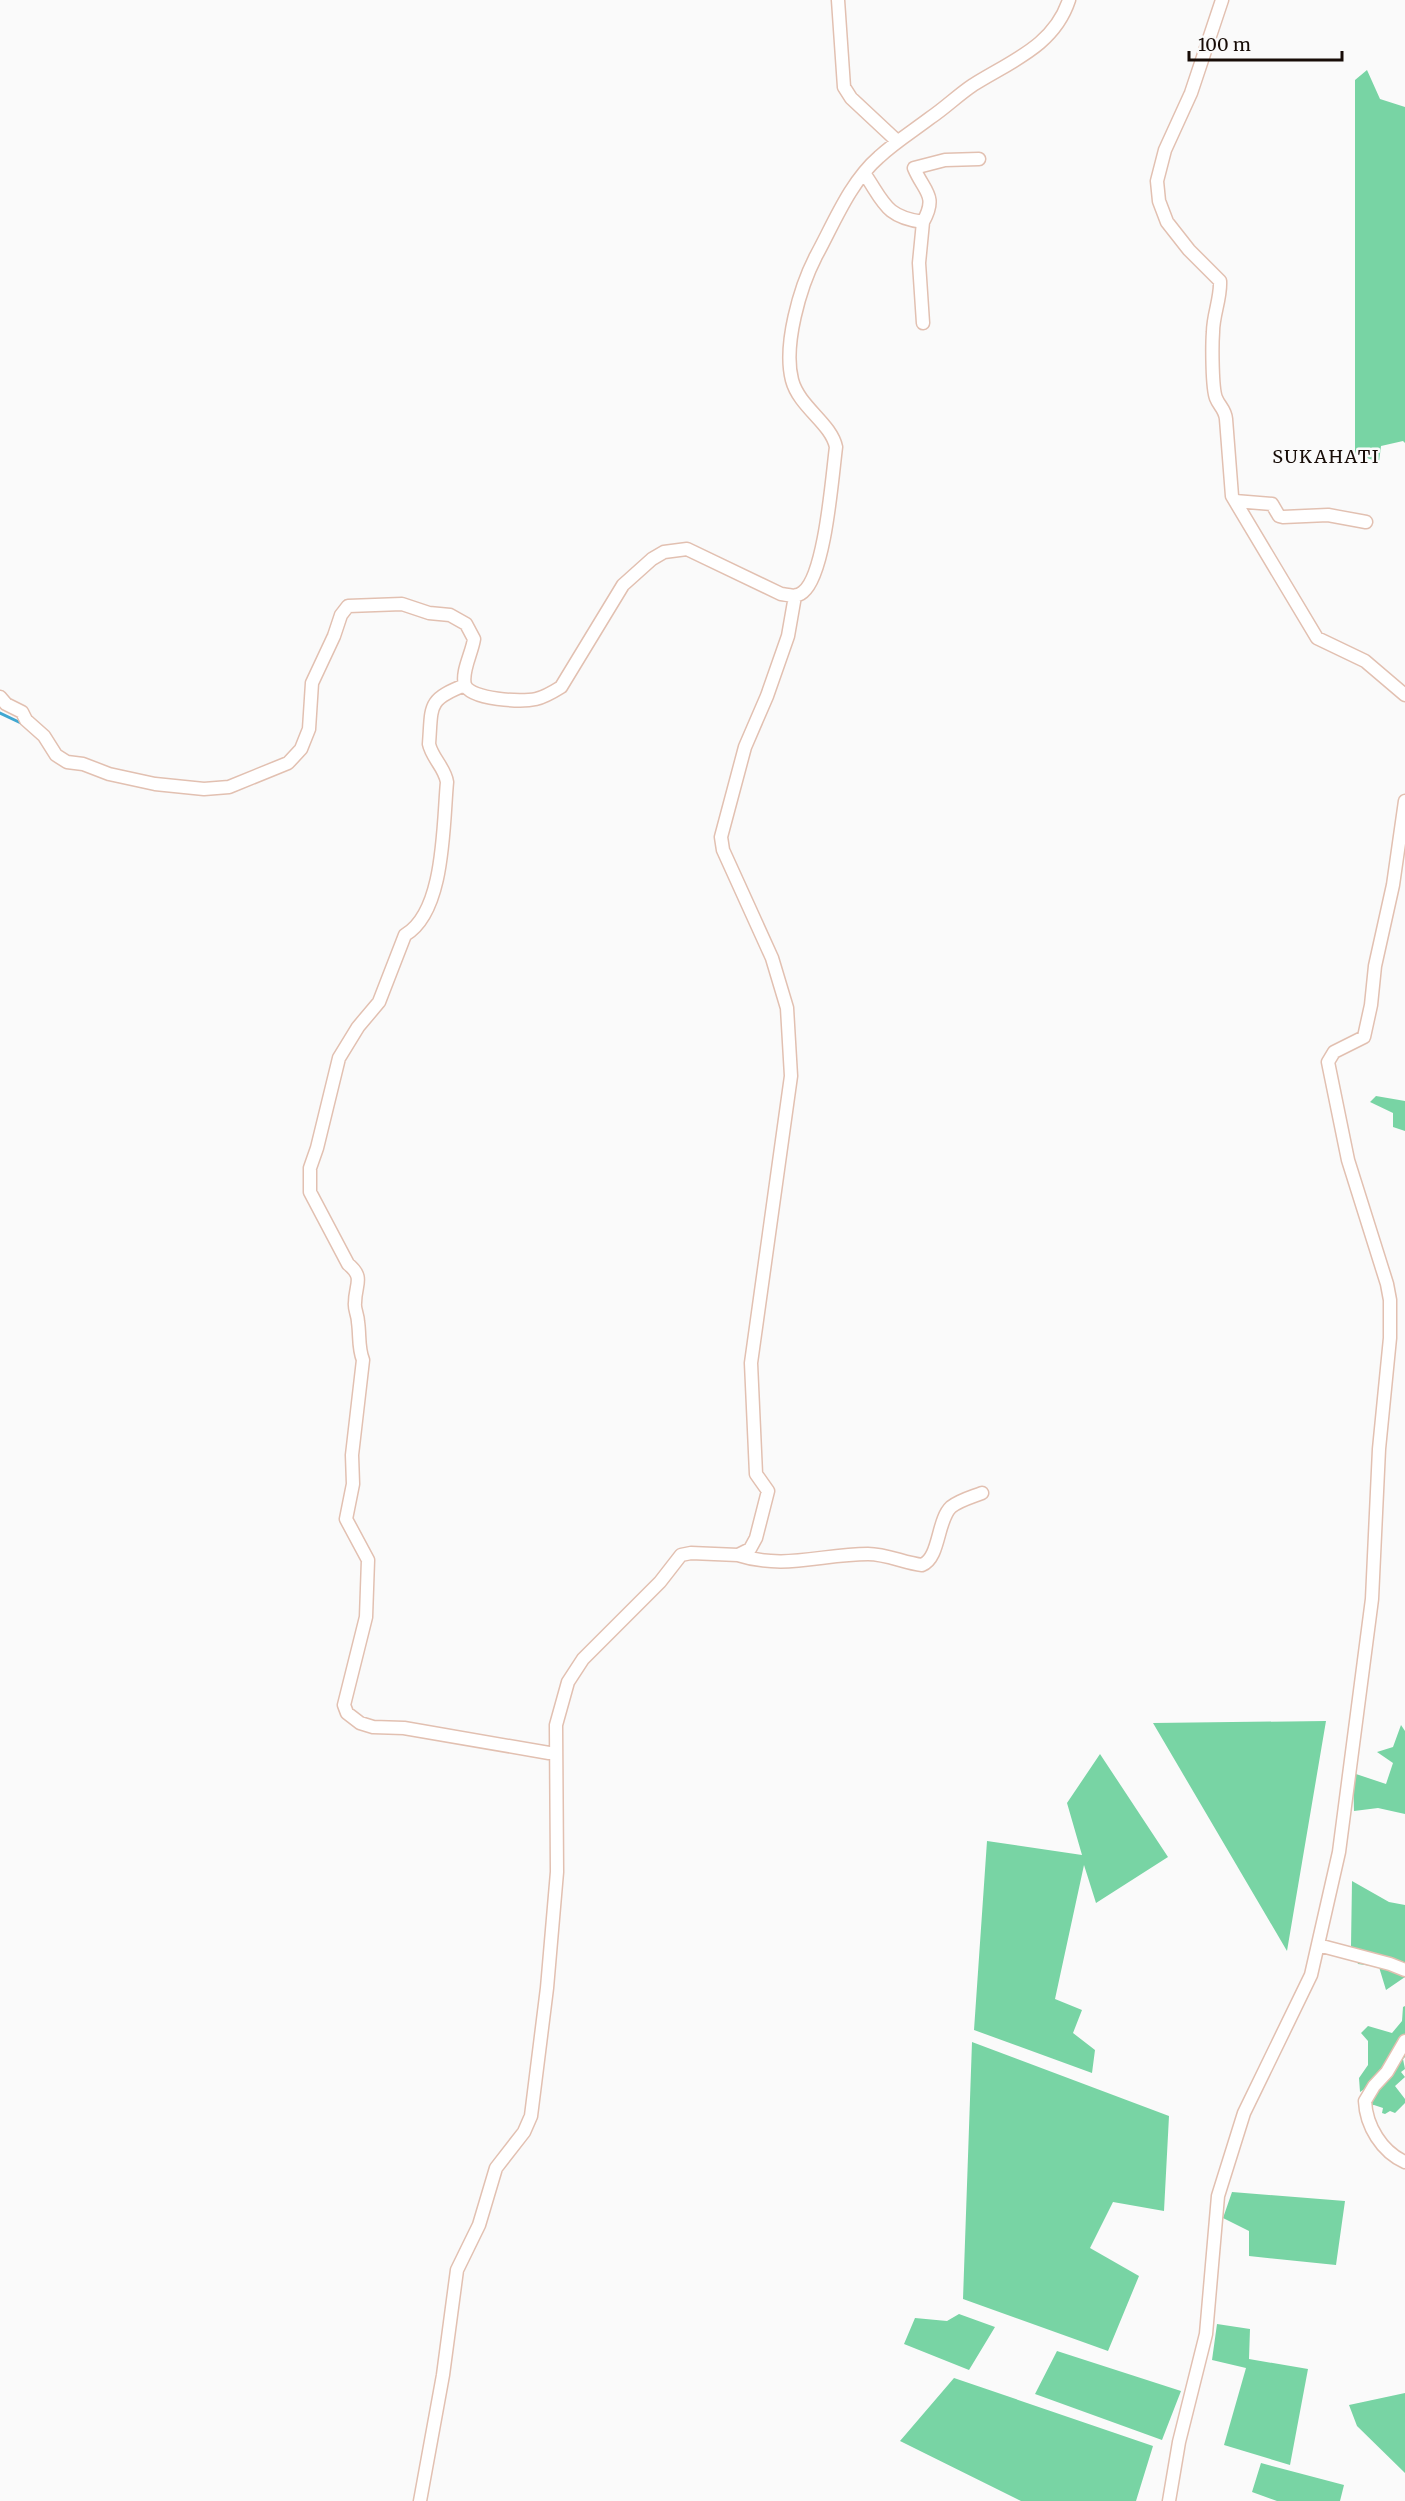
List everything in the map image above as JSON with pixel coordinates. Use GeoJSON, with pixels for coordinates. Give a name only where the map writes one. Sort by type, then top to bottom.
{"type":"FeatureCollection","features":[{"type":"Feature","properties":{"kind":"street"},"geometry":{"type":"LineString","coordinates":[[838,0],[844,87],[850,98],[897,141]]}},
{"type":"Feature","properties":{"kind":"street"},"geometry":{"type":"LineString","coordinates":[[738,1556],[746,1553],[754,1544],[768,1491],[756,1473],[751,1363],[791,1076],[787,1008],[772,958],[723,850],[721,837],[745,747],[788,636],[794,601],[814,581],[828,508],[836,447],[834,439],[804,405],[792,381],[791,341],[804,280],[843,205],[864,173],[897,141],[972,86],[1017,59],[1045,38],[1063,19],[1069,0]]}},
{"type":"Feature","properties":{"kind":"street"},"geometry":{"type":"LineString","coordinates":[[1222,0],[1191,93],[1165,150],[1157,182],[1159,201],[1167,222],[1189,250],[1220,281],[1213,331],[1216,398],[1225,410],[1230,476],[1235,501],[1317,638],[1365,661],[1405,695]]}},
{"type":"Feature","properties":{"kind":"street"},"geometry":{"type":"LineString","coordinates":[[923,323],[920,263],[923,222],[931,203],[931,197],[922,186],[914,168],[945,160],[979,159]]}},
{"type":"Feature","properties":{"kind":"street"},"geometry":{"type":"LineString","coordinates":[[864,173],[891,212],[898,217],[923,222]]}},
{"type":"Feature","properties":{"kind":"street"},"geometry":{"type":"LineString","coordinates":[[1235,501],[1272,504],[1279,516],[1283,517],[1328,515],[1366,522]]}},
{"type":"Feature","properties":{"kind":"street"},"geometry":{"type":"LineString","coordinates":[[555,1752],[549,1753],[404,1728],[373,1727],[360,1723],[347,1713],[344,1705],[366,1617],[369,1574],[368,1560],[346,1519],[352,1484],[352,1455],[363,1360],[360,1353],[358,1320],[354,1306],[359,1282],[356,1271],[348,1264],[310,1192],[310,1168],[339,1058],[358,1027],[380,1002],[405,935],[415,929],[436,886],[447,782],[444,771],[430,750],[434,702],[440,696],[460,688],[488,697],[525,700],[546,696],[561,687],[623,585],[634,573],[664,552],[687,549],[695,551],[794,601]]}},
{"type":"Feature","properties":{"kind":"street"},"geometry":{"type":"LineString","coordinates":[[0,697],[6,704],[22,712],[26,720],[44,736],[56,755],[66,762],[83,764],[110,774],[191,791],[229,787],[288,763],[297,755],[309,729],[312,683],[334,636],[340,615],[348,606],[402,604],[461,619],[469,628],[474,639],[460,688]]}},
{"type":"Feature","properties":{"kind":"street"},"geometry":{"type":"LineString","coordinates":[[1169,2501],[1179,2442],[1206,2334],[1218,2196],[1241,2119],[1306,1988],[1339,1852],[1371,1611],[1379,1449],[1390,1317],[1387,1284],[1348,1160],[1328,1062],[1334,1052],[1364,1037],[1371,1005],[1375,966],[1393,885],[1405,801]]}},
{"type":"Feature","properties":{"kind":"street"},"geometry":{"type":"LineString","coordinates":[[420,2501],[443,2375],[457,2270],[479,2225],[496,2168],[524,2132],[531,2116],[555,1907],[558,1828],[556,1725],[561,1702],[573,1672],[583,1659],[660,1582],[678,1557],[691,1553],[738,1556],[763,1562],[780,1563],[848,1555],[879,1555],[922,1565],[930,1560],[948,1510],[957,1503],[982,1493]]}},
{"type":"Feature","properties":{"kind":"street"},"geometry":{"type":"LineString","coordinates":[[1318,1946],[1380,1961],[1405,1970]]}},
{"type":"Feature","properties":{"kind":"street"},"geometry":{"type":"LineString","coordinates":[[1405,2041],[1387,2072],[1374,2086],[1365,2101],[1370,2123],[1381,2144],[1390,2154],[1405,2162]]}},
{"type":"Feature","properties":{"kind":"green space"},"geometry":{"type":"Polygon","coordinates":[[[1367,70],[1380,99],[1405,107],[1405,443],[1403,441],[1381,446],[1379,462],[1355,454],[1355,80],[1367,70]]]}},
{"type":"Feature","properties":{"kind":"green space"},"geometry":{"type":"Polygon","coordinates":[[[1376,1096],[1405,1101],[1405,1131],[1393,1127],[1393,1113],[1370,1102],[1376,1096]]]}},
{"type":"Feature","properties":{"kind":"green space"},"geometry":{"type":"Polygon","coordinates":[[[1326,1721],[1287,1951],[1153,1723],[1326,1721]]]}},
{"type":"Feature","properties":{"kind":"green space"},"geometry":{"type":"Polygon","coordinates":[[[1401,1725],[1405,1731],[1405,1814],[1378,1808],[1354,1811],[1353,1773],[1386,1784],[1393,1763],[1377,1752],[1393,1747],[1401,1725]]]}},
{"type":"Feature","properties":{"kind":"green space"},"geometry":{"type":"Polygon","coordinates":[[[1100,1754],[1168,1857],[1096,1903],[1084,1865],[1055,1999],[1082,2010],[1073,2033],[1095,2050],[1092,2073],[974,2030],[987,1841],[1082,1855],[1067,1803],[1100,1754]]]}},
{"type":"Feature","properties":{"kind":"green space"},"geometry":{"type":"Polygon","coordinates":[[[1352,1881],[1389,1902],[1405,1905],[1405,1977],[1386,1990],[1379,1967],[1358,1964],[1351,1946],[1352,1881]]]}},
{"type":"Feature","properties":{"kind":"green space"},"geometry":{"type":"Polygon","coordinates":[[[1405,2006],[1405,2037],[1380,2079],[1360,2092],[1359,2078],[1368,2065],[1368,2041],[1361,2033],[1368,2026],[1392,2033],[1402,2021],[1405,2006]]]}},
{"type":"Feature","properties":{"kind":"green space"},"geometry":{"type":"Polygon","coordinates":[[[972,2042],[1169,2116],[1164,2211],[1113,2202],[1090,2248],[1139,2276],[1108,2351],[963,2299],[972,2042]]]}},
{"type":"Feature","properties":{"kind":"green space"},"geometry":{"type":"Polygon","coordinates":[[[1405,2046],[1403,2059],[1405,2069],[1401,2072],[1405,2077],[1395,2086],[1405,2099],[1405,2103],[1395,2113],[1390,2111],[1385,2114],[1382,2113],[1383,2108],[1374,2105],[1367,2106],[1405,2046]]]}},
{"type":"Feature","properties":{"kind":"green space"},"geometry":{"type":"Polygon","coordinates":[[[1232,2192],[1345,2201],[1336,2265],[1249,2256],[1249,2231],[1223,2218],[1232,2192]]]}},
{"type":"Feature","properties":{"kind":"green space"},"geometry":{"type":"Polygon","coordinates":[[[959,2314],[995,2327],[969,2370],[904,2344],[915,2318],[947,2321],[959,2314]]]}},
{"type":"Feature","properties":{"kind":"green space"},"geometry":{"type":"Polygon","coordinates":[[[1217,2324],[1250,2329],[1249,2359],[1308,2369],[1290,2465],[1224,2445],[1246,2368],[1212,2360],[1217,2324]]]}},
{"type":"Feature","properties":{"kind":"green space"},"geometry":{"type":"Polygon","coordinates":[[[1057,2351],[1181,2391],[1162,2440],[1035,2394],[1057,2351]]]}},
{"type":"Feature","properties":{"kind":"green space"},"geometry":{"type":"Polygon","coordinates":[[[954,2378],[1153,2446],[1136,2501],[1021,2501],[900,2441],[954,2378]]]}},
{"type":"Feature","properties":{"kind":"green space"},"geometry":{"type":"Polygon","coordinates":[[[1405,2393],[1405,2473],[1357,2426],[1349,2405],[1405,2393]]]}},
{"type":"Feature","properties":{"kind":"green space"},"geometry":{"type":"Polygon","coordinates":[[[1261,2463],[1344,2485],[1340,2501],[1277,2501],[1252,2492],[1261,2463]]]}},
{"type":"Feature","properties":{"kind":"waterway"},"geometry":{"type":"LineString","coordinates":[[0,713],[23,724]]}},
{"type":"Feature","properties":{"kind":"district","name":"SUKAHATI"},"geometry":{"type":"Point","coordinates":[1326,457]}}]}
